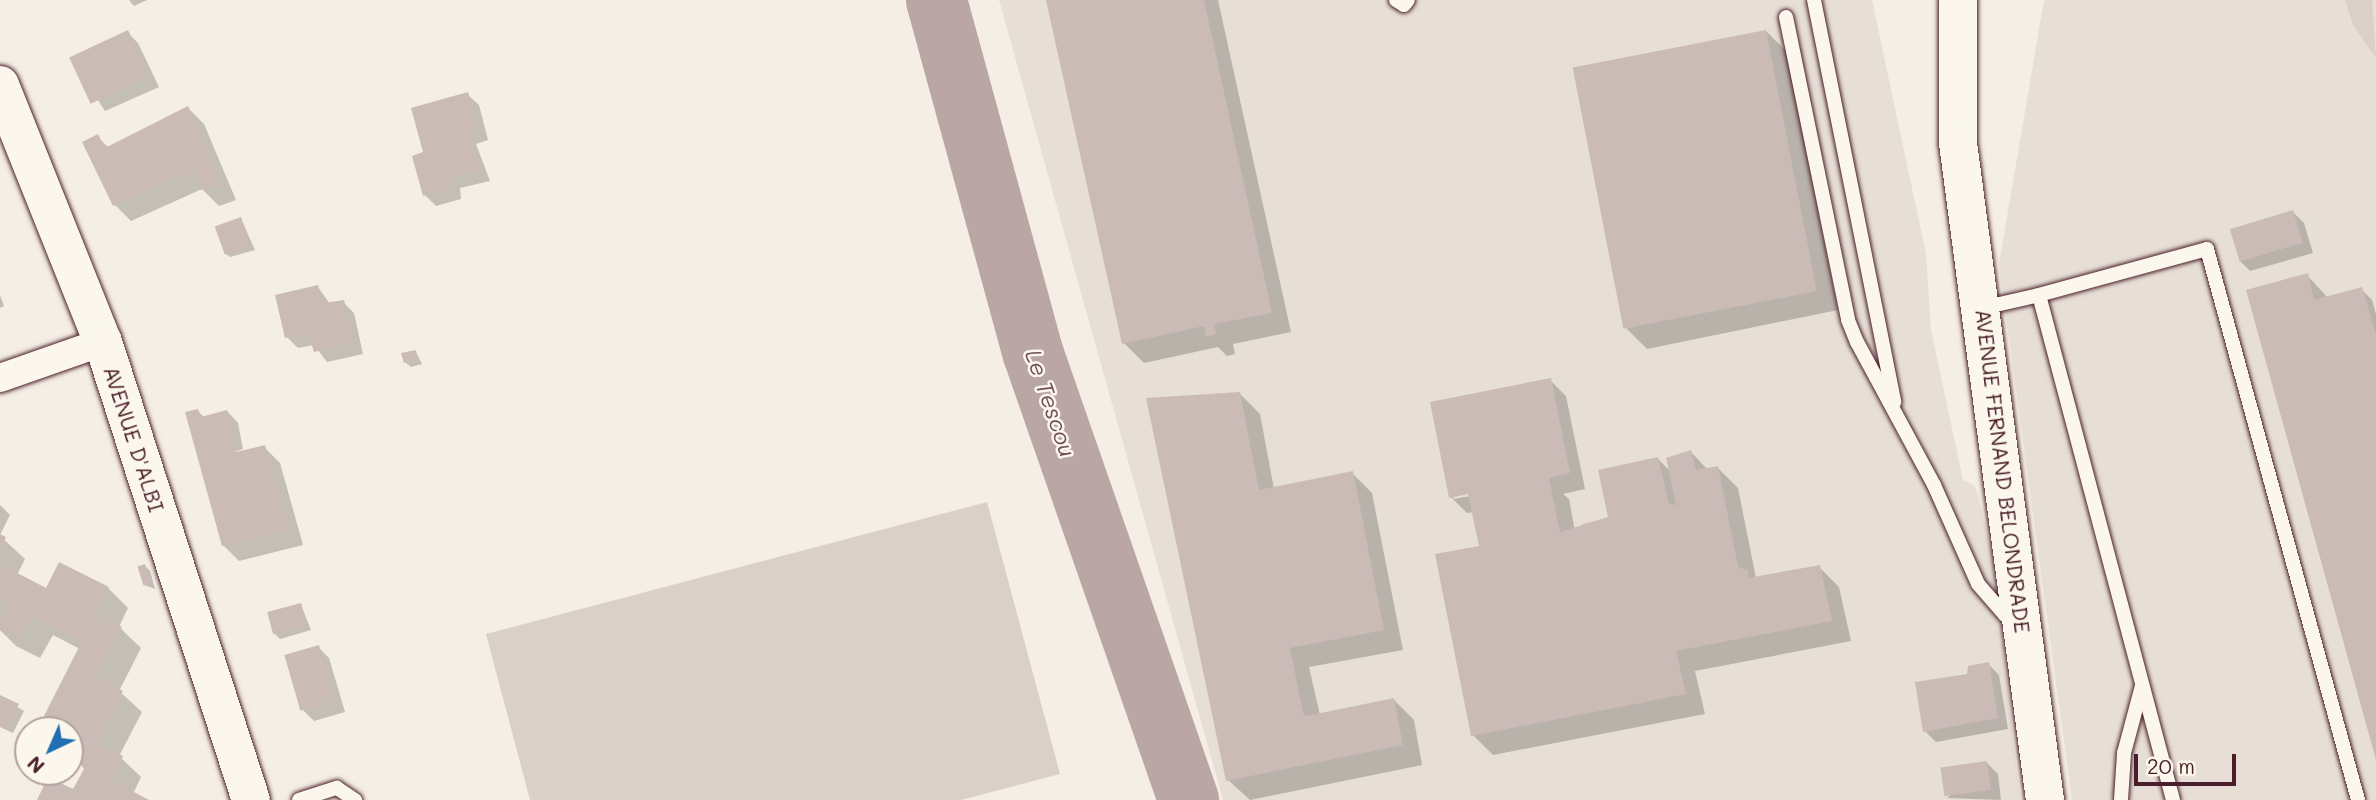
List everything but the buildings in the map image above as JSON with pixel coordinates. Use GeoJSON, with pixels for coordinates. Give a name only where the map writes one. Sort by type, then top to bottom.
{"type":"FeatureCollection","features":[{"type":"Feature","properties":{"kind":"street","name":"AVENUE FERNAND BELONDRADE"},"geometry":{"type":"LineString","coordinates":[[1958,0],[1958,143],[1982,307],[2045,800]]}},
{"type":"Feature","properties":{"kind":"street","name":"AVENUE D'ALBI"},"geometry":{"type":"LineString","coordinates":[[0,85],[103,342],[251,800]]}},
{"type":"Feature","properties":{"kind":"street"},"geometry":{"type":"LineString","coordinates":[[0,378],[103,342]]}},
{"type":"Feature","properties":{"kind":"lane"},"geometry":{"type":"LineString","coordinates":[[1396,0],[1404,5],[1408,0]]}},
{"type":"Feature","properties":{"kind":"lane"},"geometry":{"type":"LineString","coordinates":[[1814,0],[1896,414]]}},
{"type":"Feature","properties":{"kind":"lane"},"geometry":{"type":"LineString","coordinates":[[1786,17],[1848,320],[1978,584],[2005,615],[2022,620]]}},
{"type":"Feature","properties":{"kind":"lane"},"geometry":{"type":"LineString","coordinates":[[1982,307],[2039,295],[2207,249],[2358,800]]}},
{"type":"Feature","properties":{"kind":"lane"},"geometry":{"type":"LineString","coordinates":[[2039,295],[2173,800]]}},
{"type":"Feature","properties":{"kind":"lane"},"geometry":{"type":"LineString","coordinates":[[2121,800],[2124,753],[2143,685]]}},
{"type":"Feature","properties":{"kind":"lane"},"geometry":{"type":"LineString","coordinates":[[299,800],[337,788],[355,800]]}},
{"type":"Feature","properties":{"kind":"shaded area"},"geometry":{"type":"Polygon","coordinates":[[[999,0],[1872,0],[1926,254],[1931,330],[1963,480],[1975,486],[1994,563],[2020,800],[1223,800],[999,0]]]}},
{"type":"Feature","properties":{"kind":"shaded area"},"geometry":{"type":"Polygon","coordinates":[[[2044,0],[2376,0],[2376,800],[2072,800],[1999,264],[2044,0]]]}},
{"type":"Feature","properties":{"kind":"shaded area"},"geometry":{"type":"Polygon","coordinates":[[[2345,0],[2372,0],[2376,58],[2353,25],[2345,0]]]}},
{"type":"Feature","properties":{"kind":"shaded area"},"geometry":{"type":"Polygon","coordinates":[[[987,502],[1060,774],[961,800],[530,800],[486,634],[987,502]]]}},
{"type":"Feature","properties":{"kind":"waterway","name":"Le Tescou"},"geometry":{"type":"LineString","coordinates":[[936,0],[1033,354],[1188,800]]}}]}
